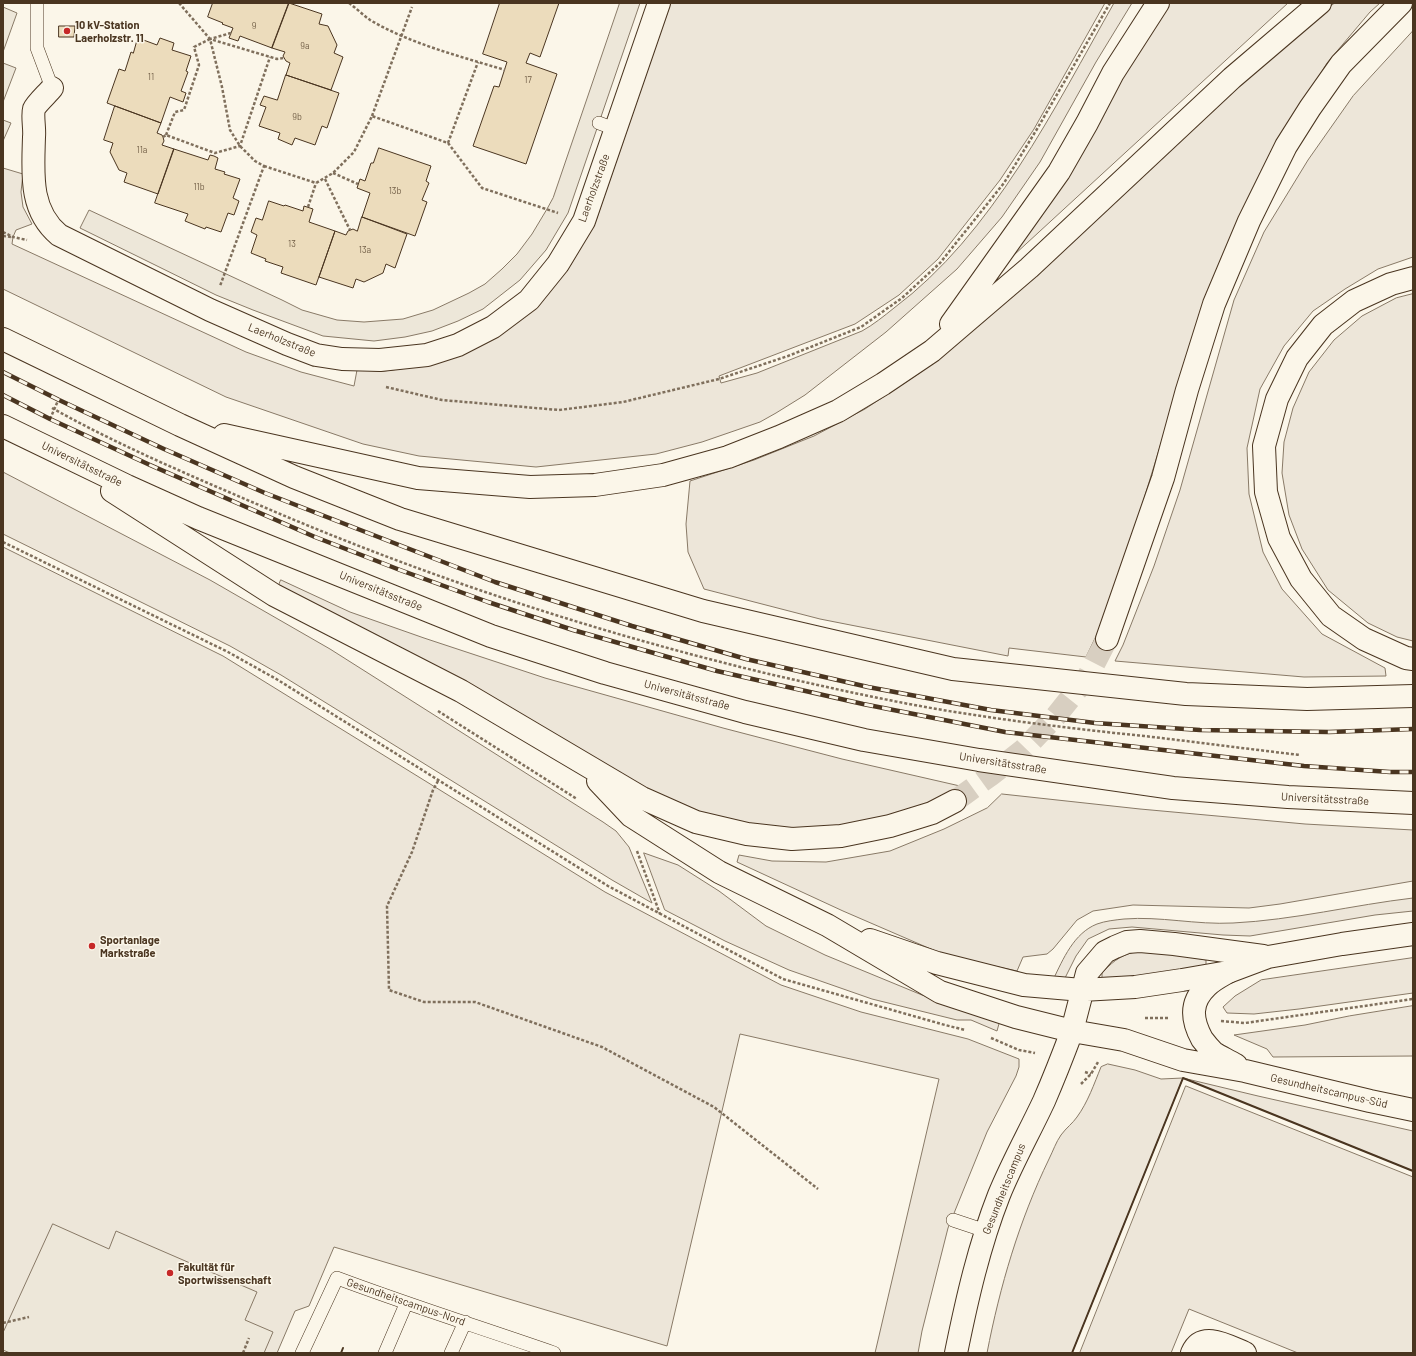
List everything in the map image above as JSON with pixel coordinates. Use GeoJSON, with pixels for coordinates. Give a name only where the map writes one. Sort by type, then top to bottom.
{"type":"FeatureCollection","features":[{"type":"Feature","properties":{"kind":"main road","name":"Laerholzstraße"},"geometry":{"type":"LineString","coordinates":[[52,88],[34,108],[34,189],[37,204],[50,226],[63,238],[210,310],[287,344],[316,355],[342,359],[380,360],[427,355],[458,345],[493,327],[529,300],[558,264],[584,221],[607,126],[659,3]]}},
{"type":"Feature","properties":{"kind":"main road"},"geometry":{"type":"LineString","coordinates":[[932,351],[1059,172],[1087,123],[1113,72],[1158,3]]}},
{"type":"Feature","properties":{"kind":"main road"},"geometry":{"type":"LineString","coordinates":[[180,425],[418,478],[530,488],[595,485],[663,475],[728,457],[779,437],[838,411],[883,384],[932,351],[1034,263],[1232,78],[1320,3]]}},
{"type":"Feature","properties":{"kind":"main road"},"geometry":{"type":"LineString","coordinates":[[1107,639],[1163,478],[1187,390],[1214,304],[1249,221],[1286,146],[1341,64],[1400,3]]}},
{"type":"Feature","properties":{"kind":"main road"},"geometry":{"type":"LineString","coordinates":[[1413,278],[1391,284],[1354,301],[1323,325],[1297,358],[1277,399],[1264,446],[1266,492],[1270,508],[1279,538],[1301,580],[1331,616],[1364,639],[1406,658],[1413,659]]}},
{"type":"Feature","properties":{"kind":"main road"},"geometry":{"type":"LineString","coordinates":[[3,340],[180,425],[294,477],[400,519],[703,611],[953,669],[1186,694],[1307,699],[1413,696]]}},
{"type":"Feature","properties":{"kind":"main road","name":"Universitätsstraße"},"geometry":{"type":"LineString","coordinates":[[3,426],[198,518],[491,636],[605,673],[745,712],[872,741],[979,760],[1173,788],[1288,797],[1413,803]]}},
{"type":"Feature","properties":{"kind":"main road"},"geometry":{"type":"LineString","coordinates":[[32,440],[274,595],[461,691],[642,798],[696,822],[747,834],[792,839],[841,836],[890,826],[932,813],[955,801]]}},
{"type":"Feature","properties":{"kind":"main road"},"geometry":{"type":"LineString","coordinates":[[581,762],[631,816],[719,872],[827,925],[937,963],[1009,982],[1032,986],[1082,990],[1135,987],[1228,972],[1268,957],[1342,944],[1413,934]]}},
{"type":"Feature","properties":{"kind":"main road","name":"Gesundheitscampus-Süd"},"geometry":{"type":"LineString","coordinates":[[827,925],[940,992],[1016,1016],[1072,1031],[1124,1040],[1183,1060],[1245,1071],[1413,1110]]}},
{"type":"Feature","properties":{"kind":"main road","name":"Gesundheitscampus"},"geometry":{"type":"LineString","coordinates":[[956,1353],[978,1255],[986,1231],[999,1195],[1061,1062],[1072,1031],[1087,973],[1097,960],[1105,952],[1127,942],[1140,941],[1268,957]]}},
{"type":"Feature","properties":{"kind":"main road"},"geometry":{"type":"LineString","coordinates":[[1193,1018],[1194,1009],[1198,998],[1207,986],[1228,972]]}},
{"type":"Feature","properties":{"kind":"main road","name":"Gesundheitscampus-Süd"},"geometry":{"type":"LineString","coordinates":[[1193,1018],[1196,1029],[1213,1052],[1245,1071]]}},
{"type":"Feature","properties":{"kind":"main road"},"geometry":{"type":"LineString","coordinates":[[1192,1353],[1195,1347],[1202,1342],[1214,1340],[1245,1353]]}},
{"type":"Feature","properties":{"kind":"lane","name":"Laerholzstraße"},"geometry":{"type":"LineString","coordinates":[[37,3],[37,48],[52,88]]}},
{"type":"Feature","properties":{"kind":"lane"},"geometry":{"type":"LineString","coordinates":[[953,1220],[986,1231]]}},
{"type":"Feature","properties":{"kind":"lane","name":"Gesundheitscampus-Nord"},"geometry":{"type":"LineString","coordinates":[[302,1353],[337,1278],[406,1304],[554,1353]]}},
{"type":"Feature","properties":{"kind":"lane"},"geometry":{"type":"LineString","coordinates":[[385,1353],[406,1304]]}},
{"type":"Feature","properties":{"kind":"lane"},"geometry":{"type":"LineString","coordinates":[[451,1353],[464,1322]]}},
{"type":"Feature","properties":{"kind":"path"},"geometry":{"type":"LineString","coordinates":[[179,3],[210,40],[222,87],[230,130],[240,146],[255,161],[264,166],[316,184]]}},
{"type":"Feature","properties":{"kind":"path"},"geometry":{"type":"LineString","coordinates":[[350,3],[369,19],[401,36],[505,70]]}},
{"type":"Feature","properties":{"kind":"path"},"geometry":{"type":"LineString","coordinates":[[385,387],[442,400],[559,410],[623,402],[719,379],[788,356],[861,327],[902,298],[940,263],[999,189],[1037,129],[1110,3]]}},
{"type":"Feature","properties":{"kind":"path"},"geometry":{"type":"LineString","coordinates":[[308,207],[316,184],[334,173],[354,152],[372,116],[412,7]]}},
{"type":"Feature","properties":{"kind":"path"},"geometry":{"type":"LineString","coordinates":[[163,137],[166,135],[175,112],[184,110],[199,65],[194,47],[231,33]]}},
{"type":"Feature","properties":{"kind":"path"},"geometry":{"type":"LineString","coordinates":[[210,40],[277,59],[284,58]]}},
{"type":"Feature","properties":{"kind":"path"},"geometry":{"type":"LineString","coordinates":[[240,146],[270,57]]}},
{"type":"Feature","properties":{"kind":"path"},"geometry":{"type":"LineString","coordinates":[[448,143],[478,62]]}},
{"type":"Feature","properties":{"kind":"path"},"geometry":{"type":"LineString","coordinates":[[372,116],[448,143],[482,188],[584,221]]}},
{"type":"Feature","properties":{"kind":"path"},"geometry":{"type":"LineString","coordinates":[[166,135],[215,153],[240,146]]}},
{"type":"Feature","properties":{"kind":"path"},"geometry":{"type":"LineString","coordinates":[[210,310],[264,166]]}},
{"type":"Feature","properties":{"kind":"path"},"geometry":{"type":"LineString","coordinates":[[334,173],[358,184]]}},
{"type":"Feature","properties":{"kind":"path"},"geometry":{"type":"LineString","coordinates":[[325,178],[350,230]]}},
{"type":"Feature","properties":{"kind":"path"},"geometry":{"type":"LineString","coordinates":[[3,236],[13,237]]}},
{"type":"Feature","properties":{"kind":"path"},"geometry":{"type":"LineString","coordinates":[[47,424],[61,394]]}},
{"type":"Feature","properties":{"kind":"path"},"geometry":{"type":"LineString","coordinates":[[3,542],[228,652],[278,680],[608,886],[782,979],[944,1025],[972,1031]]}},
{"type":"Feature","properties":{"kind":"path"},"geometry":{"type":"LineString","coordinates":[[435,709],[580,800]]}},
{"type":"Feature","properties":{"kind":"path"},"geometry":{"type":"LineString","coordinates":[[438,781],[433,790],[412,852],[387,906],[389,990],[424,1002],[476,1002],[602,1047],[714,1107],[818,1190]]}},
{"type":"Feature","properties":{"kind":"path"},"geometry":{"type":"LineString","coordinates":[[637,850],[660,914]]}},
{"type":"Feature","properties":{"kind":"path"},"geometry":{"type":"LineString","coordinates":[[1193,1018],[1246,1023],[1413,999]]}},
{"type":"Feature","properties":{"kind":"path"},"geometry":{"type":"LineString","coordinates":[[985,1036],[1019,1050],[1032,1052],[1061,1062]]}},
{"type":"Feature","properties":{"kind":"path"},"geometry":{"type":"LineString","coordinates":[[3,1323],[29,1317]]}},
{"type":"Feature","properties":{"kind":"path"},"geometry":{"type":"LineString","coordinates":[[243,1353],[249,1338]]}},
{"type":"Feature","properties":{"kind":"shaded area"},"geometry":{"type":"Polygon","coordinates":[[[620,3],[640,3],[568,213],[546,250],[520,280],[483,309],[458,321],[432,331],[405,337],[374,341],[323,336],[216,295],[80,228],[89,210],[302,310],[337,320],[364,322],[403,319],[433,310],[485,284],[517,254],[532,234],[553,198],[620,3]]]}},
{"type":"Feature","properties":{"kind":"shaded area"},"geometry":{"type":"Polygon","coordinates":[[[671,3],[1105,3],[1034,129],[1000,180],[938,259],[899,295],[855,324],[719,376],[721,383],[757,373],[862,331],[886,314],[929,278],[961,244],[991,207],[1019,167],[1069,84],[1114,3],[1132,3],[1096,62],[1040,162],[1002,217],[957,269],[886,332],[805,395],[776,413],[760,422],[702,442],[656,454],[536,467],[419,456],[363,444],[226,397],[3,289],[3,168],[23,174],[21,192],[23,207],[32,224],[16,230],[12,244],[246,352],[301,372],[354,386],[357,370],[384,371],[407,368],[534,306],[570,266],[595,223],[671,3]]]}},
{"type":"Feature","properties":{"kind":"shaded area"},"geometry":{"type":"Polygon","coordinates":[[[1168,3],[1288,3],[1014,255],[1011,252],[1168,3]]]}},
{"type":"Feature","properties":{"kind":"shaded area"},"geometry":{"type":"Polygon","coordinates":[[[1335,3],[1380,3],[1370,12],[1327,63],[1280,139],[1178,388],[1127,554],[1098,632],[1086,657],[1009,648],[1008,656],[820,619],[704,589],[688,552],[686,524],[690,481],[754,460],[814,436],[865,409],[921,372],[983,322],[1198,121],[1313,19],[1335,3]]]}},
{"type":"Feature","properties":{"kind":"shaded area"},"geometry":{"type":"Polygon","coordinates":[[[3,7],[17,13],[3,52],[3,7]]]}},
{"type":"Feature","properties":{"kind":"shaded area"},"geometry":{"type":"Polygon","coordinates":[[[1413,31],[1413,257],[1378,269],[1313,311],[1284,346],[1260,389],[1247,448],[1249,494],[1263,552],[1282,589],[1322,634],[1385,668],[1386,676],[1304,677],[1115,661],[1123,645],[1154,566],[1180,490],[1234,300],[1264,232],[1308,160],[1353,96],[1413,31]]]}},
{"type":"Feature","properties":{"kind":"shaded area"},"geometry":{"type":"Polygon","coordinates":[[[3,63],[16,68],[3,102],[3,63]]]}},
{"type":"Feature","properties":{"kind":"shaded area"},"geometry":{"type":"Polygon","coordinates":[[[3,120],[11,123],[3,141],[3,120]]]}},
{"type":"Feature","properties":{"kind":"shaded area"},"geometry":{"type":"Polygon","coordinates":[[[1413,294],[1413,641],[1397,637],[1368,623],[1328,590],[1302,549],[1289,515],[1282,473],[1284,442],[1293,408],[1309,372],[1334,340],[1362,316],[1396,298],[1413,294]]]}},
{"type":"Feature","properties":{"kind":"shaded area"},"geometry":{"type":"Polygon","coordinates":[[[3,472],[210,580],[330,649],[603,822],[616,831],[629,847],[652,903],[612,880],[281,675],[230,646],[3,534],[3,472]]]}},
{"type":"Feature","properties":{"kind":"shaded area"},"geometry":{"type":"Polygon","coordinates":[[[3,547],[223,656],[605,892],[781,985],[861,1012],[968,1039],[1019,1059],[1019,1067],[1016,1076],[987,1132],[948,1228],[922,1331],[918,1353],[875,1353],[939,1079],[740,1034],[667,1346],[334,1247],[309,1306],[295,1311],[277,1353],[3,1353],[3,547]]]}},
{"type":"Feature","properties":{"kind":"shaded area"},"geometry":{"type":"Polygon","coordinates":[[[281,580],[350,612],[545,678],[723,728],[842,759],[960,786],[926,805],[885,817],[843,826],[799,829],[753,826],[702,814],[628,781],[425,663],[279,585],[281,580]]]}},
{"type":"Feature","properties":{"kind":"shaded area"},"geometry":{"type":"Polygon","coordinates":[[[1002,794],[1140,809],[1305,824],[1413,830],[1413,881],[1249,908],[1133,905],[1093,911],[1077,920],[1047,954],[1023,957],[1017,971],[947,956],[843,911],[737,862],[739,855],[772,861],[826,862],[890,851],[944,829],[987,808],[1002,794]]]}},
{"type":"Feature","properties":{"kind":"shaded area"},"geometry":{"type":"Polygon","coordinates":[[[644,853],[678,865],[719,891],[766,926],[825,955],[922,995],[1000,1020],[997,1031],[971,1020],[957,1020],[872,999],[789,970],[725,941],[665,910],[644,853]]]}},
{"type":"Feature","properties":{"kind":"shaded area"},"geometry":{"type":"Polygon","coordinates":[[[1413,898],[1413,911],[1375,915],[1250,936],[1132,927],[1109,929],[1088,939],[1076,956],[1063,982],[1053,980],[1065,955],[1076,940],[1089,928],[1103,922],[1138,918],[1205,923],[1233,923],[1301,916],[1368,904],[1413,898]]]}},
{"type":"Feature","properties":{"kind":"shaded area"},"geometry":{"type":"Polygon","coordinates":[[[1142,950],[1168,952],[1206,960],[1206,967],[1138,977],[1102,979],[1102,973],[1116,960],[1142,950]]]}},
{"type":"Feature","properties":{"kind":"shaded area"},"geometry":{"type":"Polygon","coordinates":[[[1413,958],[1413,993],[1254,1014],[1227,1013],[1223,1007],[1235,996],[1261,980],[1413,958]]]}},
{"type":"Feature","properties":{"kind":"shaded area"},"geometry":{"type":"Polygon","coordinates":[[[1413,1006],[1413,1056],[1273,1057],[1267,1049],[1234,1035],[1305,1025],[1349,1016],[1413,1006]]]}},
{"type":"Feature","properties":{"kind":"shaded area"},"geometry":{"type":"Polygon","coordinates":[[[1108,1064],[1135,1070],[1161,1079],[1183,1078],[1072,1353],[987,1353],[1004,1279],[1028,1206],[1038,1182],[1059,1138],[1081,1111],[1101,1067],[1108,1064]]]}},
{"type":"Feature","properties":{"kind":"shaded area"},"geometry":{"type":"Polygon","coordinates":[[[1183,1078],[1413,1131],[1413,1171],[1183,1078]]]}},
{"type":"Feature","properties":{"kind":"shaded area"},"geometry":{"type":"Polygon","coordinates":[[[1186,1086],[1413,1177],[1413,1353],[1298,1353],[1189,1309],[1171,1353],[1080,1353],[1186,1086]]]}},
{"type":"Feature","properties":{"kind":"shaded area","name":"Fakultät für Sportwissenschaft"},"geometry":{"type":"Polygon","coordinates":[[[53,1224],[109,1249],[116,1231],[257,1292],[245,1320],[273,1332],[264,1353],[10,1353],[3,1350],[3,1333],[53,1224]]]}},
{"type":"Feature","properties":{"kind":"building"},"geometry":{"type":"Polygon","coordinates":[[[213,3],[289,3],[272,48],[240,36],[238,41],[229,38],[233,28],[208,17],[213,3]]]}},
{"type":"Feature","properties":{"kind":"building"},"geometry":{"type":"Polygon","coordinates":[[[289,3],[322,14],[319,24],[328,26],[337,45],[334,53],[343,57],[331,90],[286,75],[290,63],[286,61],[283,56],[285,52],[272,48],[289,3]]]}},
{"type":"Feature","properties":{"kind":"building"},"geometry":{"type":"Polygon","coordinates":[[[500,3],[559,3],[540,57],[530,53],[526,63],[557,74],[526,164],[473,146],[494,86],[499,87],[507,62],[483,54],[500,3]]]}},
{"type":"Feature","properties":{"kind":"building","name":"10 kV-Station Laerholzstr. 11"},"geometry":{"type":"Polygon","coordinates":[[[59,26],[75,26],[74,37],[59,37],[59,26]]]}},
{"type":"Feature","properties":{"kind":"building"},"geometry":{"type":"Polygon","coordinates":[[[138,38],[157,45],[160,38],[174,43],[172,50],[191,56],[186,71],[188,72],[181,91],[186,93],[183,102],[170,97],[161,123],[107,103],[119,69],[125,71],[131,52],[133,53],[138,38]]]}},
{"type":"Feature","properties":{"kind":"building"},"geometry":{"type":"Polygon","coordinates":[[[286,75],[339,93],[327,128],[322,126],[315,145],[295,138],[292,145],[278,139],[280,133],[259,126],[266,107],[260,105],[264,96],[277,100],[286,75]]]}},
{"type":"Feature","properties":{"kind":"building"},"geometry":{"type":"Polygon","coordinates":[[[115,106],[161,123],[157,133],[163,137],[164,141],[162,145],[174,149],[158,194],[124,182],[127,173],[119,170],[110,152],[113,143],[104,140],[115,106]]]}},
{"type":"Feature","properties":{"kind":"building"},"geometry":{"type":"Polygon","coordinates":[[[379,148],[431,166],[426,181],[429,183],[422,200],[427,202],[415,236],[362,217],[370,193],[357,188],[360,179],[365,181],[371,163],[373,163],[379,148]]]}},
{"type":"Feature","properties":{"kind":"building"},"geometry":{"type":"Polygon","coordinates":[[[174,149],[208,160],[210,155],[214,156],[218,158],[215,169],[225,172],[224,174],[240,179],[233,198],[239,201],[234,215],[228,213],[221,232],[206,227],[205,229],[185,221],[188,214],[155,203],[174,149]]]}},
{"type":"Feature","properties":{"kind":"building"},"geometry":{"type":"Polygon","coordinates":[[[269,201],[303,211],[304,206],[313,209],[309,222],[335,231],[316,285],[281,273],[283,267],[265,261],[266,259],[251,253],[257,235],[251,232],[256,218],[262,220],[269,201]]]}},
{"type":"Feature","properties":{"kind":"building"},"geometry":{"type":"Polygon","coordinates":[[[362,217],[407,234],[395,268],[386,264],[383,273],[364,282],[356,279],[353,288],[319,277],[335,231],[346,235],[348,231],[353,229],[357,231],[362,217]]]}},
{"type":"Feature","properties":{"kind":"tunnel"},"geometry":{"type":"LineString","coordinates":[[955,801],[1023,750],[1056,716],[1088,676],[1107,639]]}},
{"type":"Feature","properties":{"kind":"railway"},"geometry":{"type":"LineString","coordinates":[[3,372],[164,449],[265,493],[381,538],[495,582],[632,626],[746,659],[868,687],[991,710],[1095,723],[1200,730],[1329,732],[1413,729]]}},
{"type":"Feature","properties":{"kind":"railway"},"geometry":{"type":"LineString","coordinates":[[3,395],[50,419],[150,465],[315,537],[400,570],[488,602],[573,630],[717,671],[863,704],[1005,732],[1304,766],[1390,772],[1413,772]]}},
{"type":"Feature","properties":{"kind":"wall"},"geometry":{"type":"LineString","coordinates":[[1072,1353],[1183,1078],[1413,1171]]}},
{"type":"Feature","properties":{"kind":"wall"},"geometry":{"type":"LineString","coordinates":[[341,1353],[343,1348]]}},
{"type":"Feature","properties":{"kind":"place","name":"10 kV-Station Laerholzstr. 11"},"geometry":{"type":"Point","coordinates":[67,31]}},
{"type":"Feature","properties":{"kind":"place","name":"Sportanlage Markstraße"},"geometry":{"type":"Point","coordinates":[92,946]}},
{"type":"Feature","properties":{"kind":"place","name":"Fakultät für Sportwissenschaft"},"geometry":{"type":"Point","coordinates":[170,1273]}}]}
